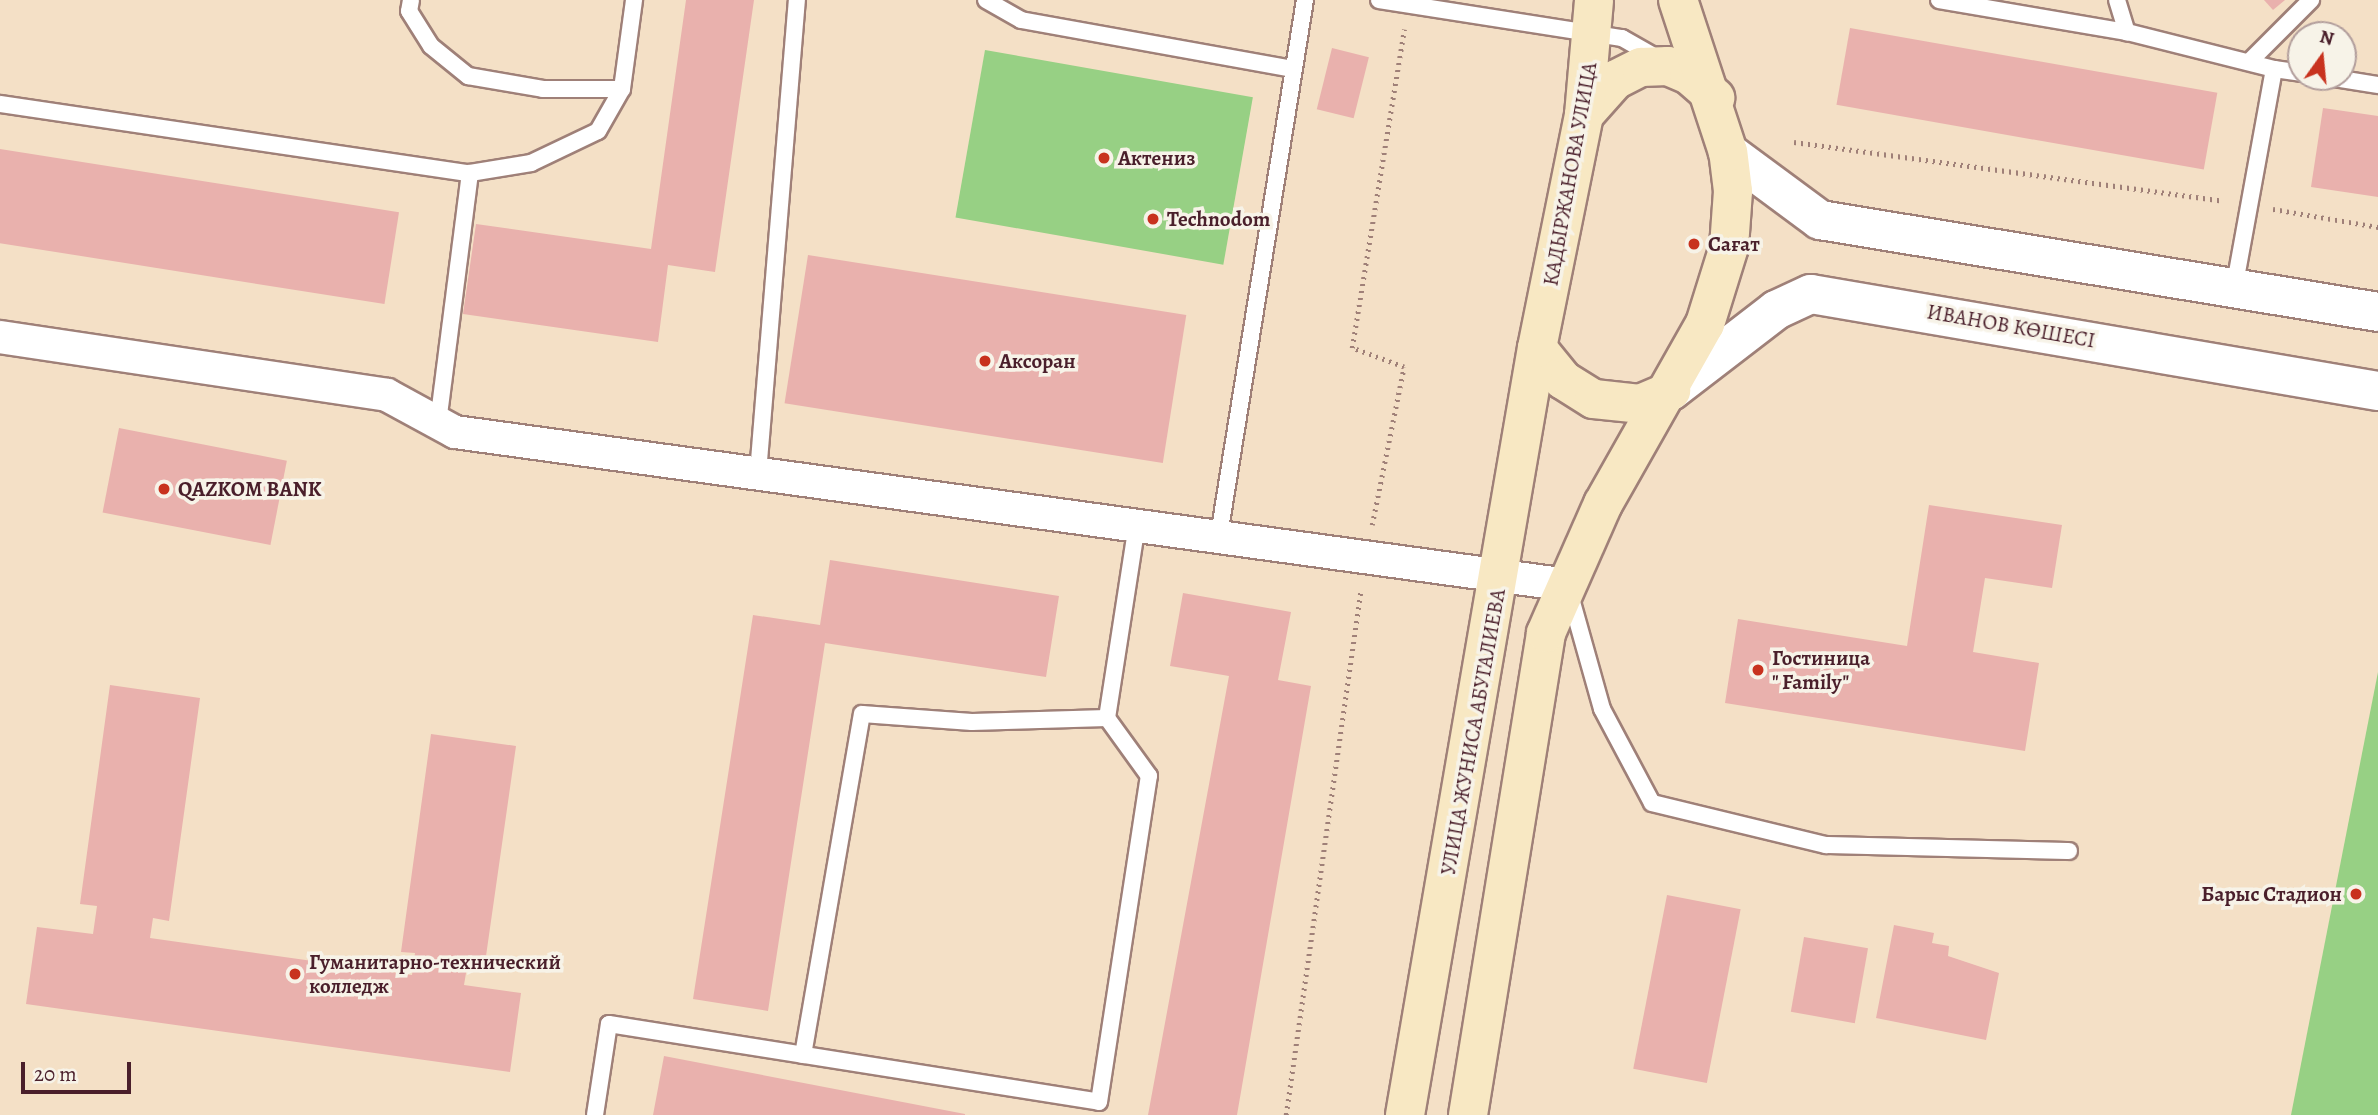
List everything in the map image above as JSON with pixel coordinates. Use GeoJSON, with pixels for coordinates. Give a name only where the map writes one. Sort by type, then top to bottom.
{"type":"FeatureCollection","features":[{"type":"Feature","properties":{"kind":"main road"},"geometry":{"type":"LineString","coordinates":[[1468,1115],[1546,633],[1603,504],[1671,391],[1705,324],[1729,247],[1733,191],[1728,152],[1715,98],[1678,0]]}},
{"type":"Feature","properties":{"kind":"main road","name":"КАДЫРЖАНОВА УЛИЦА"},"geometry":{"type":"LineString","coordinates":[[1537,348],[1584,115],[1594,17]]}},
{"type":"Feature","properties":{"kind":"main road"},"geometry":{"type":"LineString","coordinates":[[1584,115],[1615,80],[1641,67],[1668,66],[1715,98]]}},
{"type":"Feature","properties":{"kind":"main road"},"geometry":{"type":"LineString","coordinates":[[1537,348],[1563,380],[1594,399],[1640,404],[1671,391]]}},
{"type":"Feature","properties":{"kind":"main road","name":"УЛИЦА ЖУНИСА АБУГАЛИЕВА"},"geometry":{"type":"LineString","coordinates":[[1405,1115],[1501,574],[1537,348]]}},
{"type":"Feature","properties":{"kind":"street"},"geometry":{"type":"LineString","coordinates":[[1728,152],[1820,220],[2378,312]]}},
{"type":"Feature","properties":{"kind":"street","name":"ИВАНОВ КӨШЕСІ"},"geometry":{"type":"LineString","coordinates":[[1671,391],[1776,310],[1811,294],[2378,391]]}},
{"type":"Feature","properties":{"kind":"street"},"geometry":{"type":"LineString","coordinates":[[0,337],[387,395],[456,432],[1567,585]]}},
{"type":"Feature","properties":{"kind":"lane"},"geometry":{"type":"LineString","coordinates":[[411,0],[409,11],[431,46],[468,75],[543,89],[622,89]]}},
{"type":"Feature","properties":{"kind":"lane"},"geometry":{"type":"LineString","coordinates":[[0,104],[470,173],[565,152],[598,131],[622,89],[634,0]]}},
{"type":"Feature","properties":{"kind":"lane"},"geometry":{"type":"LineString","coordinates":[[758,473],[797,0]]}},
{"type":"Feature","properties":{"kind":"lane"},"geometry":{"type":"LineString","coordinates":[[986,0],[1021,20],[1294,69]]}},
{"type":"Feature","properties":{"kind":"lane"},"geometry":{"type":"LineString","coordinates":[[1219,535],[1305,0]]}},
{"type":"Feature","properties":{"kind":"lane"},"geometry":{"type":"LineString","coordinates":[[1379,0],[1594,17],[1668,66]]}},
{"type":"Feature","properties":{"kind":"lane"},"geometry":{"type":"LineString","coordinates":[[1939,0],[2127,32],[2287,71]]}},
{"type":"Feature","properties":{"kind":"lane"},"geometry":{"type":"LineString","coordinates":[[2117,0],[2127,32]]}},
{"type":"Feature","properties":{"kind":"lane"},"geometry":{"type":"LineString","coordinates":[[2249,62],[2311,0]]}},
{"type":"Feature","properties":{"kind":"lane"},"geometry":{"type":"LineString","coordinates":[[2234,289],[2274,69]]}},
{"type":"Feature","properties":{"kind":"lane"},"geometry":{"type":"LineString","coordinates":[[2357,82],[2378,85]]}},
{"type":"Feature","properties":{"kind":"lane"},"geometry":{"type":"LineString","coordinates":[[438,422],[470,173]]}},
{"type":"Feature","properties":{"kind":"lane"},"geometry":{"type":"LineString","coordinates":[[595,1115],[609,1024],[1099,1102],[1149,776],[1107,718],[1137,524]]}},
{"type":"Feature","properties":{"kind":"lane"},"geometry":{"type":"LineString","coordinates":[[1567,585],[1602,709],[1653,803],[1826,845],[2069,851]]}},
{"type":"Feature","properties":{"kind":"lane"},"geometry":{"type":"LineString","coordinates":[[803,1055],[862,714],[972,722],[1107,718]]}},
{"type":"Feature","properties":{"kind":"path"},"geometry":{"type":"LineString","coordinates":[[1794,142],[2249,205],[2378,227]]}},
{"type":"Feature","properties":{"kind":"green space","name":"Актениз"},"geometry":{"type":"Polygon","coordinates":[[[985,50],[1253,97],[1223,265],[955,217],[985,50]]]}},
{"type":"Feature","properties":{"kind":"green space","name":"Барыс Стадион"},"geometry":{"type":"Polygon","coordinates":[[[2378,672],[2378,1115],[2291,1115],[2378,672]]]}},
{"type":"Feature","properties":{"kind":"building"},"geometry":{"type":"Polygon","coordinates":[[[686,0],[754,0],[715,272],[668,265],[658,342],[463,314],[476,224],[651,249],[686,0]]]}},
{"type":"Feature","properties":{"kind":"building"},"geometry":{"type":"Polygon","coordinates":[[[2264,0],[2285,0],[2273,10],[2264,0]]]}},
{"type":"Feature","properties":{"kind":"building"},"geometry":{"type":"Polygon","coordinates":[[[1850,28],[2217,93],[2204,170],[1836,105],[1850,28]]]}},
{"type":"Feature","properties":{"kind":"building"},"geometry":{"type":"Polygon","coordinates":[[[1332,48],[1369,57],[1354,118],[1317,109],[1332,48]]]}},
{"type":"Feature","properties":{"kind":"building"},"geometry":{"type":"Polygon","coordinates":[[[2323,108],[2378,116],[2378,197],[2311,187],[2323,108]]]}},
{"type":"Feature","properties":{"kind":"building"},"geometry":{"type":"Polygon","coordinates":[[[0,149],[399,212],[384,304],[0,243],[0,149]]]}},
{"type":"Feature","properties":{"kind":"building","name":"Аксоран"},"geometry":{"type":"Polygon","coordinates":[[[808,255],[1186,315],[1163,463],[785,403],[808,255]]]}},
{"type":"Feature","properties":{"kind":"building"},"geometry":{"type":"Polygon","coordinates":[[[119,428],[287,461],[270,545],[103,512],[119,428]]]}},
{"type":"Feature","properties":{"kind":"building"},"geometry":{"type":"Polygon","coordinates":[[[1929,505],[2062,525],[2052,588],[1985,578],[1973,652],[2039,663],[2025,751],[1725,703],[1738,619],[1907,646],[1929,505]]]}},
{"type":"Feature","properties":{"kind":"building"},"geometry":{"type":"Polygon","coordinates":[[[830,560],[1059,596],[1046,677],[825,643],[768,1011],[693,999],[753,615],[820,625],[830,560]]]}},
{"type":"Feature","properties":{"kind":"building"},"geometry":{"type":"Polygon","coordinates":[[[1183,593],[1291,612],[1278,680],[1311,686],[1237,1115],[1148,1115],[1229,676],[1170,666],[1183,593]]]}},
{"type":"Feature","properties":{"kind":"building"},"geometry":{"type":"Polygon","coordinates":[[[110,685],[200,698],[169,921],[153,918],[150,938],[412,975],[415,953],[401,952],[431,734],[516,746],[485,963],[468,961],[464,985],[521,993],[510,1072],[26,1004],[37,927],[93,934],[97,906],[80,904],[110,685]]]}},
{"type":"Feature","properties":{"kind":"building"},"geometry":{"type":"Polygon","coordinates":[[[1667,895],[1741,909],[1707,1083],[1633,1069],[1667,895]]]}},
{"type":"Feature","properties":{"kind":"building"},"geometry":{"type":"Polygon","coordinates":[[[1894,925],[1934,933],[1932,943],[1949,946],[1948,956],[1999,973],[1986,1040],[1876,1018],[1894,925]]]}},
{"type":"Feature","properties":{"kind":"building"},"geometry":{"type":"Polygon","coordinates":[[[1804,937],[1868,948],[1855,1023],[1791,1012],[1804,937]]]}},
{"type":"Feature","properties":{"kind":"building"},"geometry":{"type":"Polygon","coordinates":[[[664,1056],[965,1114],[965,1115],[653,1115],[664,1056]]]}},
{"type":"Feature","properties":{"kind":"place","name":"Актениз"},"geometry":{"type":"Point","coordinates":[1104,158]}},
{"type":"Feature","properties":{"kind":"place","name":"Technodom"},"geometry":{"type":"Point","coordinates":[1153,219]}},
{"type":"Feature","properties":{"kind":"place","name":"Сағат"},"geometry":{"type":"Point","coordinates":[1694,244]}},
{"type":"Feature","properties":{"kind":"place","name":"Аксоран"},"geometry":{"type":"Point","coordinates":[985,361]}},
{"type":"Feature","properties":{"kind":"place","name":"QAZKOM BANK"},"geometry":{"type":"Point","coordinates":[164,489]}},
{"type":"Feature","properties":{"kind":"place","name":"Гостиница \" Family\""},"geometry":{"type":"Point","coordinates":[1758,670]}},
{"type":"Feature","properties":{"kind":"place","name":"Барыс Стадион"},"geometry":{"type":"Point","coordinates":[2356,894]}},
{"type":"Feature","properties":{"kind":"place","name":"Гуманитарно-технический колледж"},"geometry":{"type":"Point","coordinates":[295,974]}}]}
